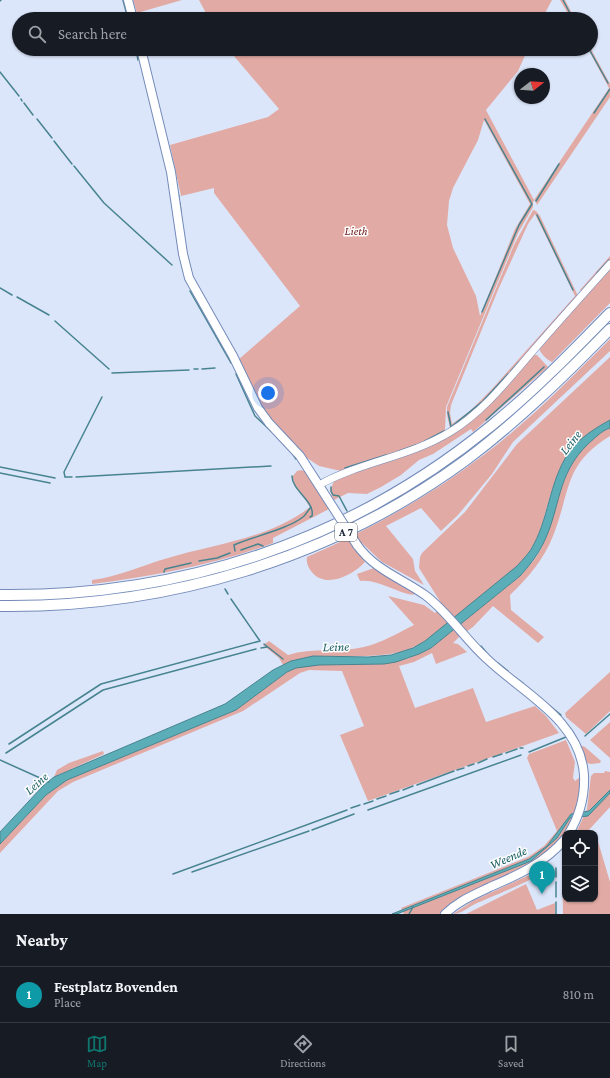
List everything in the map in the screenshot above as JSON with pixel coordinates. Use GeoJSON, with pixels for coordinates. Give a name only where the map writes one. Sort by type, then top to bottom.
{"type":"FeatureCollection","features":[{"type":"Feature","properties":{"kind":"highway","name":"A 7"},"geometry":{"type":"LineString","coordinates":[[0,595],[86,592],[172,580],[255,557],[333,526],[400,491],[470,442],[530,392],[610,313]]}},
{"type":"Feature","properties":{"kind":"highway","name":"A 7"},"geometry":{"type":"LineString","coordinates":[[0,606],[86,603],[174,590],[257,568],[337,536],[412,496],[483,447],[547,392],[610,329]]}},
{"type":"Feature","properties":{"kind":"main road"},"geometry":{"type":"LineString","coordinates":[[128,0],[131,12]]}},
{"type":"Feature","properties":{"kind":"main road"},"geometry":{"type":"LineString","coordinates":[[143,56],[171,172],[183,254],[189,278],[233,356],[263,416],[296,452],[357,545],[379,568],[426,596],[494,666],[559,720],[576,745],[583,768],[584,792],[581,808],[571,829]]}},
{"type":"Feature","properties":{"kind":"main road"},"geometry":{"type":"LineString","coordinates":[[445,914],[467,898],[522,873],[539,863],[562,842]]}},
{"type":"Feature","properties":{"kind":"street"},"geometry":{"type":"LineString","coordinates":[[319,486],[347,471],[426,444],[449,432],[468,419],[498,391],[610,264]]}},
{"type":"Feature","properties":{"kind":"green space"},"geometry":{"type":"Polygon","coordinates":[[[133,0],[182,0],[140,12],[137,12],[133,0]]]}},
{"type":"Feature","properties":{"kind":"green space"},"geometry":{"type":"Polygon","coordinates":[[[199,0],[552,0],[546,12],[205,12],[199,0]]]}},
{"type":"Feature","properties":{"kind":"green space"},"geometry":{"type":"Polygon","coordinates":[[[560,0],[565,0],[571,12],[567,12],[560,0]]]}},
{"type":"Feature","properties":{"kind":"green space","name":"Lieth"},"geometry":{"type":"Polygon","coordinates":[[[234,56],[525,56],[519,68],[514,68],[514,76],[486,110],[534,200],[609,88],[592,56],[595,56],[610,84],[610,97],[537,205],[535,200],[533,202],[533,207],[518,233],[446,407],[445,431],[425,442],[341,471],[319,466],[307,458],[276,427],[256,398],[238,360],[300,306],[214,193],[214,188],[181,196],[170,145],[268,117],[279,109],[234,56]],[[484,120],[478,140],[453,188],[449,201],[447,225],[453,248],[476,296],[480,316],[515,229],[530,204],[484,120]]]}},
{"type":"Feature","properties":{"kind":"green space"},"geometry":{"type":"Polygon","coordinates":[[[533,210],[536,211],[540,216],[578,296],[518,366],[486,400],[450,428],[447,407],[514,245],[533,210]],[[535,214],[528,224],[498,290],[451,405],[450,413],[452,424],[470,411],[492,389],[575,296],[535,214]]]}},
{"type":"Feature","properties":{"kind":"green space"},"geometry":{"type":"Polygon","coordinates":[[[610,256],[610,261],[581,291],[580,290],[610,256]]]}},
{"type":"Feature","properties":{"kind":"green space"},"geometry":{"type":"Polygon","coordinates":[[[610,267],[610,303],[552,362],[550,361],[542,354],[539,348],[610,267]]]}},
{"type":"Feature","properties":{"kind":"green space"},"geometry":{"type":"Polygon","coordinates":[[[610,339],[610,351],[513,442],[492,474],[458,515],[441,531],[421,508],[386,526],[413,559],[415,571],[424,585],[382,562],[362,543],[353,547],[365,562],[346,576],[331,580],[324,579],[317,577],[311,571],[307,557],[354,535],[421,498],[443,484],[502,441],[565,384],[610,339]]]}},
{"type":"Feature","properties":{"kind":"green space"},"geometry":{"type":"Polygon","coordinates":[[[533,355],[537,355],[548,367],[473,432],[471,429],[433,454],[419,460],[401,475],[367,494],[348,493],[334,500],[330,491],[334,481],[452,433],[533,355]]]}},
{"type":"Feature","properties":{"kind":"green space"},"geometry":{"type":"Polygon","coordinates":[[[610,357],[610,420],[584,438],[567,457],[551,494],[538,536],[534,544],[521,562],[503,579],[446,626],[424,642],[407,650],[372,656],[318,657],[283,665],[279,658],[263,645],[269,641],[288,655],[307,651],[354,649],[377,643],[414,625],[388,596],[424,605],[435,613],[443,606],[419,568],[422,553],[465,512],[517,444],[610,357]]]}},
{"type":"Feature","properties":{"kind":"green space"},"geometry":{"type":"Polygon","coordinates":[[[610,428],[610,436],[595,447],[576,469],[567,492],[559,520],[545,553],[535,568],[510,595],[511,610],[544,637],[538,643],[493,606],[473,627],[453,643],[458,644],[467,652],[436,664],[432,653],[414,662],[399,666],[415,708],[473,688],[486,722],[535,706],[546,716],[559,733],[368,801],[340,735],[364,726],[342,671],[309,670],[300,673],[243,711],[73,782],[58,791],[0,853],[0,844],[46,795],[67,780],[236,710],[287,672],[307,665],[407,659],[431,648],[519,577],[533,561],[544,542],[560,493],[573,462],[583,448],[595,437],[610,428]]]}},
{"type":"Feature","properties":{"kind":"green space"},"geometry":{"type":"Polygon","coordinates":[[[301,470],[307,472],[329,509],[273,538],[273,543],[229,558],[184,569],[92,584],[92,580],[121,574],[168,558],[242,539],[295,518],[310,507],[295,485],[292,477],[297,471],[301,470]]]}},
{"type":"Feature","properties":{"kind":"green space"},"geometry":{"type":"Polygon","coordinates":[[[374,568],[415,591],[415,594],[406,593],[375,582],[360,581],[357,574],[374,568]]]}},
{"type":"Feature","properties":{"kind":"green space"},"geometry":{"type":"Polygon","coordinates":[[[610,672],[610,711],[586,734],[566,717],[565,713],[610,672]]]}},
{"type":"Feature","properties":{"kind":"green space"},"geometry":{"type":"Polygon","coordinates":[[[610,722],[610,758],[590,740],[610,722]]]}},
{"type":"Feature","properties":{"kind":"green space"},"geometry":{"type":"Polygon","coordinates":[[[566,740],[575,762],[573,778],[575,781],[580,777],[578,805],[567,830],[562,830],[562,839],[541,858],[449,906],[441,914],[404,914],[401,908],[528,857],[544,846],[557,831],[527,758],[529,754],[566,740]]]}},
{"type":"Feature","properties":{"kind":"green space"},"geometry":{"type":"Polygon","coordinates":[[[580,745],[585,747],[601,761],[600,763],[587,763],[580,745]]]}},
{"type":"Feature","properties":{"kind":"green space"},"geometry":{"type":"Polygon","coordinates":[[[103,751],[104,754],[54,777],[57,770],[69,763],[103,751]]]}},
{"type":"Feature","properties":{"kind":"green space"},"geometry":{"type":"Polygon","coordinates":[[[605,771],[610,772],[610,807],[589,830],[577,830],[587,809],[591,776],[594,773],[604,773],[605,771]]]}},
{"type":"Feature","properties":{"kind":"green space"},"geometry":{"type":"Polygon","coordinates":[[[598,841],[610,882],[610,914],[563,914],[563,902],[598,902],[598,841]]]}},
{"type":"Feature","properties":{"kind":"green space"},"geometry":{"type":"Polygon","coordinates":[[[547,869],[543,873],[525,882],[475,904],[461,912],[453,914],[473,901],[527,876],[547,869]]]}},
{"type":"Feature","properties":{"kind":"green space"},"geometry":{"type":"Polygon","coordinates":[[[526,884],[537,910],[555,903],[555,914],[466,914],[526,884]]]}},
{"type":"Feature","properties":{"kind":"shaded area"},"geometry":{"type":"Polygon","coordinates":[[[610,420],[610,428],[601,433],[588,444],[570,468],[560,492],[549,531],[541,548],[530,565],[520,576],[431,648],[396,662],[384,664],[319,665],[296,668],[287,672],[236,710],[67,780],[46,795],[0,844],[0,832],[43,786],[54,777],[225,704],[273,670],[291,661],[313,656],[368,657],[391,655],[413,648],[425,641],[517,566],[526,556],[532,547],[544,520],[559,470],[565,458],[581,439],[610,420]]]}},
{"type":"Feature","properties":{"kind":"shaded area"},"geometry":{"type":"Polygon","coordinates":[[[610,790],[610,793],[588,816],[570,818],[557,838],[531,861],[397,914],[392,914],[529,859],[547,846],[571,814],[589,811],[610,790]]]}},
{"type":"Feature","properties":{"kind":"waterway"},"geometry":{"type":"LineString","coordinates":[[123,0],[126,12]]}},
{"type":"Feature","properties":{"kind":"waterway"},"geometry":{"type":"LineString","coordinates":[[563,0],[569,12]]}},
{"type":"Feature","properties":{"kind":"waterway"},"geometry":{"type":"LineString","coordinates":[[137,56],[138,60]]}},
{"type":"Feature","properties":{"kind":"waterway"},"geometry":{"type":"LineString","coordinates":[[593,56],[608,83]]}},
{"type":"Feature","properties":{"kind":"waterway"},"geometry":{"type":"LineString","coordinates":[[0,72],[19,96]]}},
{"type":"Feature","properties":{"kind":"waterway"},"geometry":{"type":"LineString","coordinates":[[594,113],[610,89]]}},
{"type":"Feature","properties":{"kind":"waterway"},"geometry":{"type":"LineString","coordinates":[[24,103],[33,115]]}},
{"type":"Feature","properties":{"kind":"waterway"},"geometry":{"type":"LineString","coordinates":[[37,119],[52,138]]}},
{"type":"Feature","properties":{"kind":"waterway"},"geometry":{"type":"LineString","coordinates":[[482,312],[519,225],[532,204],[485,119]]}},
{"type":"Feature","properties":{"kind":"waterway"},"geometry":{"type":"LineString","coordinates":[[54,141],[72,164]]}},
{"type":"Feature","properties":{"kind":"waterway"},"geometry":{"type":"LineString","coordinates":[[536,201],[559,164]]}},
{"type":"Feature","properties":{"kind":"waterway"},"geometry":{"type":"LineString","coordinates":[[74,166],[104,203],[172,265]]}},
{"type":"Feature","properties":{"kind":"waterway"},"geometry":{"type":"LineString","coordinates":[[178,193],[179,197]]}},
{"type":"Feature","properties":{"kind":"waterway"},"geometry":{"type":"LineString","coordinates":[[180,203],[182,223]]}},
{"type":"Feature","properties":{"kind":"waterway"},"geometry":{"type":"LineString","coordinates":[[537,215],[573,290]]}},
{"type":"Feature","properties":{"kind":"waterway"},"geometry":{"type":"LineString","coordinates":[[597,273],[609,260]]}},
{"type":"Feature","properties":{"kind":"waterway"},"geometry":{"type":"LineString","coordinates":[[0,288],[12,295]]}},
{"type":"Feature","properties":{"kind":"waterway"},"geometry":{"type":"LineString","coordinates":[[190,291],[231,363]]}},
{"type":"Feature","properties":{"kind":"waterway"},"geometry":{"type":"LineString","coordinates":[[17,297],[49,315]]}},
{"type":"Feature","properties":{"kind":"waterway"},"geometry":{"type":"LineString","coordinates":[[55,321],[109,369]]}},
{"type":"Feature","properties":{"kind":"waterway"},"geometry":{"type":"LineString","coordinates":[[511,371],[519,362]]}},
{"type":"Feature","properties":{"kind":"waterway"},"geometry":{"type":"LineString","coordinates":[[486,420],[544,367]]}},
{"type":"Feature","properties":{"kind":"waterway"},"geometry":{"type":"LineString","coordinates":[[202,369],[215,368]]}},
{"type":"Feature","properties":{"kind":"waterway"},"geometry":{"type":"LineString","coordinates":[[112,373],[189,370]]}},
{"type":"Feature","properties":{"kind":"waterway"},"geometry":{"type":"LineString","coordinates":[[236,374],[255,416],[271,431]]}},
{"type":"Feature","properties":{"kind":"waterway"},"geometry":{"type":"LineString","coordinates":[[448,412],[451,427],[483,401],[508,374]]}},
{"type":"Feature","properties":{"kind":"waterway"},"geometry":{"type":"LineString","coordinates":[[72,477],[65,477],[64,472],[102,397]]}},
{"type":"Feature","properties":{"kind":"waterway"},"geometry":{"type":"LineString","coordinates":[[425,441],[444,431]]}},
{"type":"Feature","properties":{"kind":"waterway"},"geometry":{"type":"LineString","coordinates":[[399,451],[416,445]]}},
{"type":"Feature","properties":{"kind":"waterway"},"geometry":{"type":"LineString","coordinates":[[292,453],[296,459]]}},
{"type":"Feature","properties":{"kind":"waterway"},"geometry":{"type":"LineString","coordinates":[[345,468],[386,455]]}},
{"type":"Feature","properties":{"kind":"waterway"},"geometry":{"type":"LineString","coordinates":[[76,477],[271,466]]}},
{"type":"Feature","properties":{"kind":"waterway"},"geometry":{"type":"LineString","coordinates":[[0,467],[55,478]]}},
{"type":"Feature","properties":{"kind":"waterway"},"geometry":{"type":"LineString","coordinates":[[0,473],[50,483]]}},
{"type":"Feature","properties":{"kind":"waterway"},"geometry":{"type":"LineString","coordinates":[[292,476],[293,481],[310,506],[312,511],[312,516],[310,517]]}},
{"type":"Feature","properties":{"kind":"waterway"},"geometry":{"type":"LineString","coordinates":[[331,487],[333,495],[339,496],[347,511]]}},
{"type":"Feature","properties":{"kind":"waterway"},"geometry":{"type":"LineString","coordinates":[[235,551],[234,545],[288,525],[303,517],[311,507]]}},
{"type":"Feature","properties":{"kind":"waterway"},"geometry":{"type":"LineString","coordinates":[[241,550],[258,544],[263,546]]}},
{"type":"Feature","properties":{"kind":"waterway"},"geometry":{"type":"LineString","coordinates":[[199,561],[217,558],[230,553]]}},
{"type":"Feature","properties":{"kind":"waterway"},"geometry":{"type":"LineString","coordinates":[[164,572],[165,569],[191,563]]}},
{"type":"Feature","properties":{"kind":"waterway"},"geometry":{"type":"LineString","coordinates":[[225,589],[228,594]]}},
{"type":"Feature","properties":{"kind":"waterway"},"geometry":{"type":"LineString","coordinates":[[9,744],[101,684],[260,641],[231,599]]}},
{"type":"Feature","properties":{"kind":"waterway"},"geometry":{"type":"LineString","coordinates":[[264,644],[283,659]]}},
{"type":"Feature","properties":{"kind":"waterway"},"geometry":{"type":"LineString","coordinates":[[481,646],[490,657]]}},
{"type":"Feature","properties":{"kind":"waterway"},"geometry":{"type":"LineString","coordinates":[[261,648],[267,647]]}},
{"type":"Feature","properties":{"kind":"waterway"},"geometry":{"type":"LineString","coordinates":[[6,753],[103,690],[256,649]]}},
{"type":"Feature","properties":{"kind":"waterway"},"geometry":{"type":"LineString","coordinates":[[498,663],[508,671]]}},
{"type":"Feature","properties":{"kind":"waterway"},"geometry":{"type":"LineString","coordinates":[[513,676],[523,683]]}},
{"type":"Feature","properties":{"kind":"waterway"},"geometry":{"type":"LineString","coordinates":[[550,706],[561,715]]}},
{"type":"Feature","properties":{"kind":"waterway"},"geometry":{"type":"LineString","coordinates":[[585,736],[610,714]]}},
{"type":"Feature","properties":{"kind":"waterway"},"geometry":{"type":"LineString","coordinates":[[529,752],[566,737]]}},
{"type":"Feature","properties":{"kind":"waterway"},"geometry":{"type":"LineString","coordinates":[[506,753],[517,749]]}},
{"type":"Feature","properties":{"kind":"waterway"},"geometry":{"type":"LineString","coordinates":[[493,757],[502,754]]}},
{"type":"Feature","properties":{"kind":"waterway"},"geometry":{"type":"LineString","coordinates":[[368,810],[521,755]]}},
{"type":"Feature","properties":{"kind":"waterway"},"geometry":{"type":"LineString","coordinates":[[478,763],[487,759]]}},
{"type":"Feature","properties":{"kind":"waterway","name":"Leine"},"geometry":{"type":"LineString","coordinates":[[0,760],[49,782]]}},
{"type":"Feature","properties":{"kind":"waterway"},"geometry":{"type":"LineString","coordinates":[[468,766],[474,764]]}},
{"type":"Feature","properties":{"kind":"waterway"},"geometry":{"type":"LineString","coordinates":[[457,770],[464,768]]}},
{"type":"Feature","properties":{"kind":"waterway"},"geometry":{"type":"LineString","coordinates":[[417,785],[454,771]]}},
{"type":"Feature","properties":{"kind":"waterway"},"geometry":{"type":"LineString","coordinates":[[403,790],[413,786]]}},
{"type":"Feature","properties":{"kind":"waterway"},"geometry":{"type":"LineString","coordinates":[[390,794],[399,791]]}},
{"type":"Feature","properties":{"kind":"waterway"},"geometry":{"type":"LineString","coordinates":[[377,799],[386,796]]}},
{"type":"Feature","properties":{"kind":"waterway"},"geometry":{"type":"LineString","coordinates":[[364,804],[373,801]]}},
{"type":"Feature","properties":{"kind":"waterway"},"geometry":{"type":"LineString","coordinates":[[351,808],[360,805]]}},
{"type":"Feature","properties":{"kind":"waterway"},"geometry":{"type":"LineString","coordinates":[[173,874],[347,810]]}},
{"type":"Feature","properties":{"kind":"waterway"},"geometry":{"type":"LineString","coordinates":[[312,830],[354,814]]}},
{"type":"Feature","properties":{"kind":"waterway"},"geometry":{"type":"LineString","coordinates":[[192,872],[309,831]]}},
{"type":"Feature","properties":{"kind":"waterway"},"geometry":{"type":"LineString","coordinates":[[556,868],[556,877]]}},
{"type":"Feature","properties":{"kind":"waterway"},"geometry":{"type":"LineString","coordinates":[[556,882],[556,897]]}},
{"type":"Feature","properties":{"kind":"waterway"},"geometry":{"type":"LineString","coordinates":[[556,902],[556,914]]}},
{"type":"Feature","properties":{"kind":"waterway","name":"Weende"},"geometry":{"type":"LineString","coordinates":[[409,914],[413,907]]}},
{"type":"Feature","properties":{"kind":"place","name":"Festplatz Bovenden"},"geometry":{"type":"Point","coordinates":[542,894]}}]}
